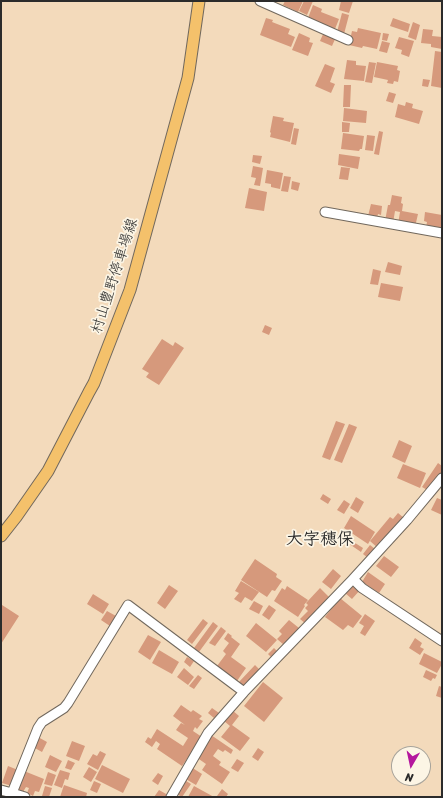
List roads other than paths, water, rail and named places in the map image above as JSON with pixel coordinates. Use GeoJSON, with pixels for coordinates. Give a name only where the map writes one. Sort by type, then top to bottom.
{"type":"FeatureCollection","features":[{"type":"Feature","properties":{"kind":"main road","name":"村山豊野停車場線"},"geometry":{"type":"LineString","coordinates":[[1,536],[48,471],[90,392],[130,290],[188,78],[200,1]]}},
{"type":"Feature","properties":{"kind":"street"},"geometry":{"type":"LineString","coordinates":[[260,1],[348,40]]}},
{"type":"Feature","properties":{"kind":"street"},"geometry":{"type":"LineString","coordinates":[[325,212],[442,234]]}},
{"type":"Feature","properties":{"kind":"street"},"geometry":{"type":"LineString","coordinates":[[171,797],[208,733],[244,692],[353,580],[407,520],[442,478]]}},
{"type":"Feature","properties":{"kind":"street"},"geometry":{"type":"LineString","coordinates":[[353,580],[362,588],[442,641]]}},
{"type":"Feature","properties":{"kind":"street"},"geometry":{"type":"LineString","coordinates":[[12,792],[38,728],[42,722],[64,708],[128,605],[244,692]]}},
{"type":"Feature","properties":{"kind":"street"},"geometry":{"type":"LineString","coordinates":[[1,790],[25,797]]}},
{"type":"Feature","properties":{"kind":"district","name":"大字穂保"},"geometry":{"type":"Point","coordinates":[320,540]}}]}
